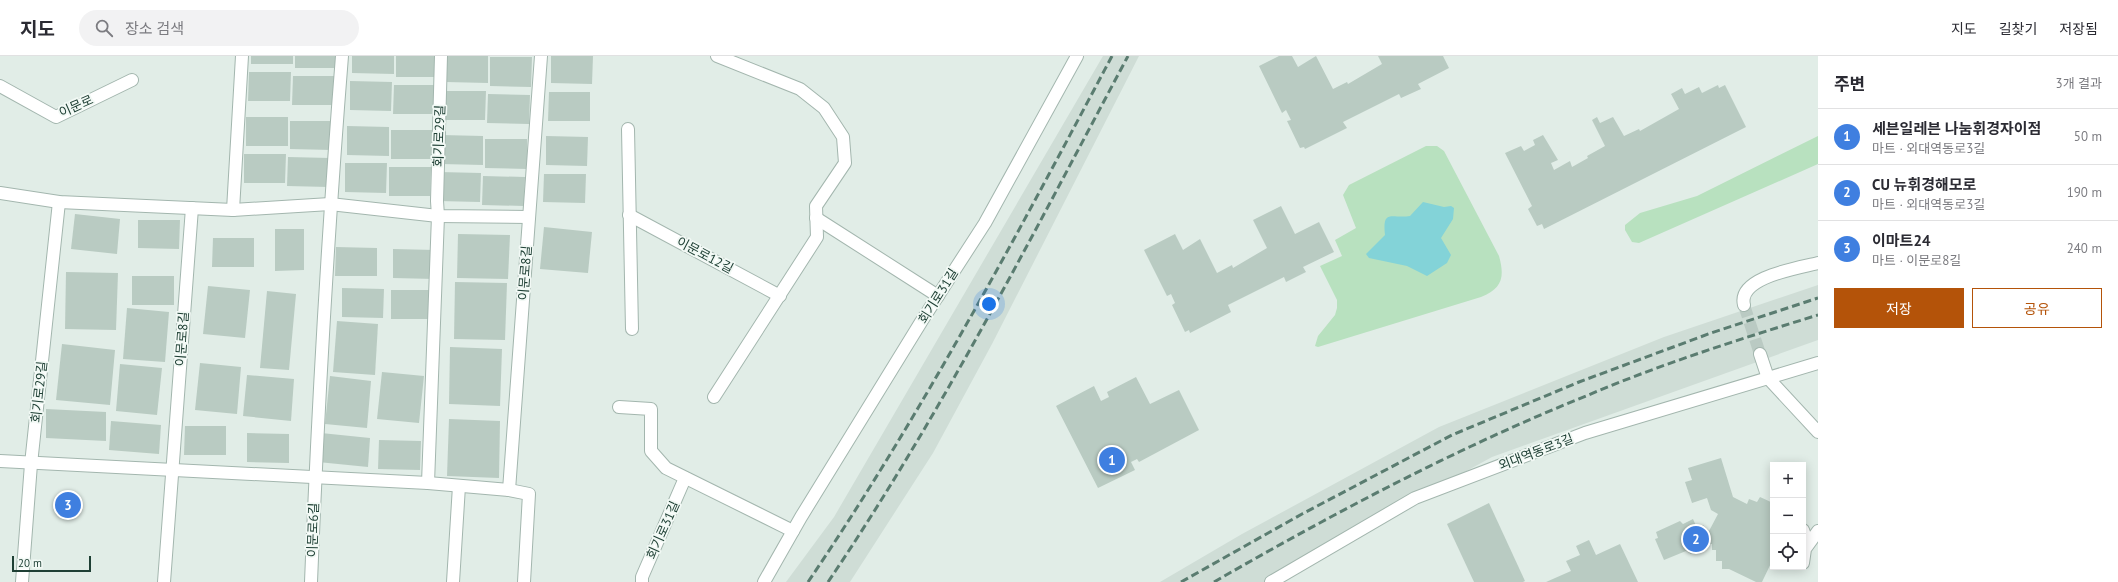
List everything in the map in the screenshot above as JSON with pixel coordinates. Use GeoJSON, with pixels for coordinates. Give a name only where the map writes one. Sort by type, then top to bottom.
{"type":"FeatureCollection","features":[{"type":"Feature","properties":{"kind":"street"},"geometry":{"type":"LineString","coordinates":[[233,210],[242,56]]}},
{"type":"Feature","properties":{"kind":"street"},"geometry":{"type":"LineString","coordinates":[[315,477],[330,204],[342,56]]}},
{"type":"Feature","properties":{"kind":"street","name":"회기로29길"},"geometry":{"type":"LineString","coordinates":[[438,216],[437,201],[441,56]]}},
{"type":"Feature","properties":{"kind":"street","name":"이문로8길"},"geometry":{"type":"LineString","coordinates":[[509,490],[541,56]]}},
{"type":"Feature","properties":{"kind":"street"},"geometry":{"type":"LineString","coordinates":[[714,397],[817,237],[816,206],[844,163],[844,137],[824,108],[800,89],[717,56]]}},
{"type":"Feature","properties":{"kind":"street","name":"회기로31길"},"geometry":{"type":"LineString","coordinates":[[764,582],[793,531],[938,296],[985,224],[1077,56]]}},
{"type":"Feature","properties":{"kind":"street","name":"이문로"},"geometry":{"type":"LineString","coordinates":[[0,86],[56,117],[132,80]]}},
{"type":"Feature","properties":{"kind":"street"},"geometry":{"type":"LineString","coordinates":[[628,129],[632,329]]}},
{"type":"Feature","properties":{"kind":"street"},"geometry":{"type":"LineString","coordinates":[[0,193],[59,202],[233,210],[330,204],[438,216],[529,217]]}},
{"type":"Feature","properties":{"kind":"street","name":"회기로29길"},"geometry":{"type":"LineString","coordinates":[[22,582],[31,464],[59,202]]}},
{"type":"Feature","properties":{"kind":"street","name":"이문로8길"},"geometry":{"type":"LineString","coordinates":[[164,582],[171,470],[192,208]]}},
{"type":"Feature","properties":{"kind":"street","name":"이문로12길"},"geometry":{"type":"LineString","coordinates":[[629,215],[780,296]]}},
{"type":"Feature","properties":{"kind":"street"},"geometry":{"type":"LineString","coordinates":[[428,483],[438,216]]}},
{"type":"Feature","properties":{"kind":"street"},"geometry":{"type":"LineString","coordinates":[[816,218],[938,296]]}},
{"type":"Feature","properties":{"kind":"street"},"geometry":{"type":"LineString","coordinates":[[1744,305],[1745,294],[1754,283],[1764,278],[1818,263]]}},
{"type":"Feature","properties":{"kind":"street"},"geometry":{"type":"LineString","coordinates":[[1760,354],[1768,378],[1818,432]]}},
{"type":"Feature","properties":{"kind":"street","name":"외대역동로3길"},"geometry":{"type":"LineString","coordinates":[[1271,582],[1416,498],[1585,433],[1818,363]]}},
{"type":"Feature","properties":{"kind":"street"},"geometry":{"type":"LineString","coordinates":[[619,407],[651,409],[651,451],[666,468],[793,531]]}},
{"type":"Feature","properties":{"kind":"street"},"geometry":{"type":"LineString","coordinates":[[0,461],[31,464],[428,483],[509,490],[529,494],[524,582]]}},
{"type":"Feature","properties":{"kind":"street","name":"이문로6길"},"geometry":{"type":"LineString","coordinates":[[311,582],[315,477]]}},
{"type":"Feature","properties":{"kind":"street","name":"회기로31길"},"geometry":{"type":"LineString","coordinates":[[642,582],[642,577],[685,478]]}},
{"type":"Feature","properties":{"kind":"street"},"geometry":{"type":"LineString","coordinates":[[452,582],[459,486]]}},
{"type":"Feature","properties":{"kind":"street"},"geometry":{"type":"LineString","coordinates":[[1806,551],[1808,544],[1818,531]]}},
{"type":"Feature","properties":{"kind":"street"},"geometry":{"type":"LineString","coordinates":[[1804,534],[1808,544]]}},
{"type":"Feature","properties":{"kind":"shaded area"},"geometry":{"type":"Polygon","coordinates":[[[1103,56],[1139,56],[992,344],[933,453],[850,582],[786,582],[834,517],[1103,56]]]}},
{"type":"Feature","properties":{"kind":"shaded area"},"geometry":{"type":"Polygon","coordinates":[[[1818,285],[1818,340],[1492,457],[1264,582],[1160,582],[1242,534],[1439,427],[1664,337],[1818,285]]]}},
{"type":"Feature","properties":{"kind":"green space"},"geometry":{"type":"Polygon","coordinates":[[[1818,136],[1818,164],[1639,243],[1632,242],[1625,230],[1625,225],[1640,213],[1697,196],[1818,136]]]}},
{"type":"Feature","properties":{"kind":"green space"},"geometry":{"type":"Polygon","coordinates":[[[1426,146],[1437,146],[1444,151],[1499,256],[1502,270],[1498,286],[1488,294],[1481,297],[1318,347],[1315,346],[1318,336],[1335,315],[1337,308],[1337,300],[1320,266],[1342,256],[1335,240],[1356,228],[1343,195],[1349,185],[1426,146]]]}},
{"type":"Feature","properties":{"kind":"water"},"geometry":{"type":"Polygon","coordinates":[[[1423,202],[1444,207],[1451,206],[1454,208],[1453,219],[1441,238],[1451,255],[1447,263],[1427,276],[1407,266],[1369,258],[1366,254],[1385,235],[1384,227],[1387,218],[1390,216],[1410,216],[1423,202]]]}},
{"type":"Feature","properties":{"kind":"building"},"geometry":{"type":"Polygon","coordinates":[[[251,56],[293,56],[293,64],[251,64],[251,56]]]}},
{"type":"Feature","properties":{"kind":"building"},"geometry":{"type":"Polygon","coordinates":[[[295,56],[337,56],[337,68],[295,68],[295,56]]]}},
{"type":"Feature","properties":{"kind":"building"},"geometry":{"type":"Polygon","coordinates":[[[352,56],[394,56],[394,74],[352,73],[352,56]]]}},
{"type":"Feature","properties":{"kind":"building"},"geometry":{"type":"Polygon","coordinates":[[[396,56],[438,56],[438,77],[396,77],[396,56]]]}},
{"type":"Feature","properties":{"kind":"building"},"geometry":{"type":"Polygon","coordinates":[[[446,56],[488,56],[488,83],[446,82],[446,56]]]}},
{"type":"Feature","properties":{"kind":"building"},"geometry":{"type":"Polygon","coordinates":[[[551,56],[593,56],[592,84],[551,83],[551,56]]]}},
{"type":"Feature","properties":{"kind":"building"},"geometry":{"type":"Polygon","coordinates":[[[1279,56],[1292,56],[1298,67],[1316,56],[1333,89],[1347,82],[1348,84],[1382,64],[1378,56],[1443,56],[1449,68],[1418,84],[1421,89],[1401,98],[1399,94],[1343,122],[1347,128],[1305,149],[1304,147],[1300,148],[1287,121],[1291,120],[1286,110],[1282,113],[1259,66],[1279,56]]]}},
{"type":"Feature","properties":{"kind":"building"},"geometry":{"type":"Polygon","coordinates":[[[490,57],[532,57],[531,87],[490,86],[490,57]]]}},
{"type":"Feature","properties":{"kind":"building"},"geometry":{"type":"Polygon","coordinates":[[[249,72],[291,72],[290,101],[248,101],[249,72]]]}},
{"type":"Feature","properties":{"kind":"building"},"geometry":{"type":"Polygon","coordinates":[[[293,76],[335,76],[334,105],[292,105],[293,76]]]}},
{"type":"Feature","properties":{"kind":"building"},"geometry":{"type":"Polygon","coordinates":[[[350,81],[392,82],[391,111],[350,110],[350,81]]]}},
{"type":"Feature","properties":{"kind":"building"},"geometry":{"type":"Polygon","coordinates":[[[394,85],[436,85],[435,114],[393,114],[394,85]]]}},
{"type":"Feature","properties":{"kind":"building"},"geometry":{"type":"Polygon","coordinates":[[[1718,85],[1719,88],[1725,85],[1746,127],[1544,229],[1542,224],[1537,226],[1528,209],[1532,206],[1505,153],[1521,146],[1524,151],[1535,145],[1533,140],[1543,135],[1558,160],[1551,163],[1554,170],[1570,161],[1572,167],[1588,158],[1587,156],[1605,146],[1592,120],[1597,117],[1600,123],[1613,117],[1624,136],[1639,129],[1640,131],[1679,109],[1671,94],[1682,88],[1685,94],[1699,87],[1702,93],[1718,85]]]}},
{"type":"Feature","properties":{"kind":"building"},"geometry":{"type":"Polygon","coordinates":[[[444,91],[486,91],[485,120],[443,120],[444,91]]]}},
{"type":"Feature","properties":{"kind":"building"},"geometry":{"type":"Polygon","coordinates":[[[549,92],[590,92],[590,121],[548,121],[549,92]]]}},
{"type":"Feature","properties":{"kind":"building"},"geometry":{"type":"Polygon","coordinates":[[[488,94],[530,95],[529,124],[487,123],[488,94]]]}},
{"type":"Feature","properties":{"kind":"building"},"geometry":{"type":"Polygon","coordinates":[[[246,117],[288,117],[288,146],[246,146],[246,117]]]}},
{"type":"Feature","properties":{"kind":"building"},"geometry":{"type":"Polygon","coordinates":[[[290,121],[332,121],[332,150],[290,149],[290,121]]]}},
{"type":"Feature","properties":{"kind":"building"},"geometry":{"type":"Polygon","coordinates":[[[347,126],[389,127],[389,156],[347,155],[347,126]]]}},
{"type":"Feature","properties":{"kind":"building"},"geometry":{"type":"Polygon","coordinates":[[[391,130],[433,130],[433,159],[391,159],[391,130]]]}},
{"type":"Feature","properties":{"kind":"building"},"geometry":{"type":"Polygon","coordinates":[[[441,135],[483,136],[483,165],[441,164],[441,135]]]}},
{"type":"Feature","properties":{"kind":"building"},"geometry":{"type":"Polygon","coordinates":[[[546,136],[588,137],[587,166],[546,165],[546,136]]]}},
{"type":"Feature","properties":{"kind":"building"},"geometry":{"type":"Polygon","coordinates":[[[485,139],[527,139],[527,169],[485,168],[485,139]]]}},
{"type":"Feature","properties":{"kind":"building"},"geometry":{"type":"Polygon","coordinates":[[[244,154],[286,154],[285,183],[244,183],[244,154]]]}},
{"type":"Feature","properties":{"kind":"building"},"geometry":{"type":"Polygon","coordinates":[[[288,157],[330,158],[329,187],[287,186],[288,157]]]}},
{"type":"Feature","properties":{"kind":"building"},"geometry":{"type":"Polygon","coordinates":[[[345,163],[387,163],[386,193],[345,192],[345,163]]]}},
{"type":"Feature","properties":{"kind":"building"},"geometry":{"type":"Polygon","coordinates":[[[389,167],[431,167],[430,196],[389,196],[389,167]]]}},
{"type":"Feature","properties":{"kind":"building"},"geometry":{"type":"Polygon","coordinates":[[[439,172],[481,173],[480,202],[438,201],[439,172]]]}},
{"type":"Feature","properties":{"kind":"building"},"geometry":{"type":"Polygon","coordinates":[[[544,174],[586,174],[585,203],[543,202],[544,174]]]}},
{"type":"Feature","properties":{"kind":"building"},"geometry":{"type":"Polygon","coordinates":[[[483,176],[525,177],[524,206],[482,205],[483,176]]]}},
{"type":"Feature","properties":{"kind":"building"},"geometry":{"type":"Polygon","coordinates":[[[1281,206],[1295,234],[1319,222],[1334,252],[1303,267],[1306,272],[1286,282],[1284,277],[1228,305],[1231,312],[1190,333],[1189,330],[1185,332],[1172,305],[1175,303],[1171,294],[1167,296],[1144,250],[1175,234],[1183,250],[1200,239],[1217,273],[1232,265],[1233,268],[1267,248],[1253,220],[1281,206]]]}},
{"type":"Feature","properties":{"kind":"building"},"geometry":{"type":"Polygon","coordinates":[[[75,214],[120,219],[117,254],[71,249],[75,214]]]}},
{"type":"Feature","properties":{"kind":"building"},"geometry":{"type":"Polygon","coordinates":[[[138,220],[180,220],[179,249],[138,248],[138,220]]]}},
{"type":"Feature","properties":{"kind":"building"},"geometry":{"type":"Polygon","coordinates":[[[544,227],[592,232],[588,273],[540,269],[544,227]]]}},
{"type":"Feature","properties":{"kind":"building"},"geometry":{"type":"Polygon","coordinates":[[[275,229],[304,229],[304,270],[275,271],[275,229]]]}},
{"type":"Feature","properties":{"kind":"building"},"geometry":{"type":"Polygon","coordinates":[[[458,234],[510,235],[508,279],[457,278],[458,234]]]}},
{"type":"Feature","properties":{"kind":"building"},"geometry":{"type":"Polygon","coordinates":[[[213,238],[254,238],[254,267],[212,267],[213,238]]]}},
{"type":"Feature","properties":{"kind":"building"},"geometry":{"type":"Polygon","coordinates":[[[336,247],[377,248],[377,276],[335,276],[336,247]]]}},
{"type":"Feature","properties":{"kind":"building"},"geometry":{"type":"Polygon","coordinates":[[[393,249],[435,250],[435,279],[393,278],[393,249]]]}},
{"type":"Feature","properties":{"kind":"building"},"geometry":{"type":"Polygon","coordinates":[[[66,272],[118,273],[116,330],[65,329],[66,272]]]}},
{"type":"Feature","properties":{"kind":"building"},"geometry":{"type":"Polygon","coordinates":[[[132,276],[174,276],[174,305],[132,305],[132,276]]]}},
{"type":"Feature","properties":{"kind":"building"},"geometry":{"type":"Polygon","coordinates":[[[455,282],[507,283],[505,340],[454,339],[455,282]]]}},
{"type":"Feature","properties":{"kind":"building"},"geometry":{"type":"Polygon","coordinates":[[[208,286],[250,290],[245,338],[203,334],[208,286]]]}},
{"type":"Feature","properties":{"kind":"building"},"geometry":{"type":"Polygon","coordinates":[[[342,288],[384,289],[383,318],[342,317],[342,288]]]}},
{"type":"Feature","properties":{"kind":"building"},"geometry":{"type":"Polygon","coordinates":[[[391,290],[433,290],[432,319],[391,319],[391,290]]]}},
{"type":"Feature","properties":{"kind":"building"},"geometry":{"type":"Polygon","coordinates":[[[267,291],[296,294],[289,370],[260,368],[267,291]]]}},
{"type":"Feature","properties":{"kind":"building"},"geometry":{"type":"Polygon","coordinates":[[[127,308],[169,312],[165,362],[123,359],[127,308]]]}},
{"type":"Feature","properties":{"kind":"building"},"geometry":{"type":"Polygon","coordinates":[[[337,321],[378,324],[375,375],[333,372],[337,321]]]}},
{"type":"Feature","properties":{"kind":"building"},"geometry":{"type":"Polygon","coordinates":[[[62,344],[115,350],[110,405],[56,400],[62,344]]]}},
{"type":"Feature","properties":{"kind":"building"},"geometry":{"type":"Polygon","coordinates":[[[450,347],[502,349],[500,406],[449,404],[450,347]]]}},
{"type":"Feature","properties":{"kind":"building"},"geometry":{"type":"Polygon","coordinates":[[[200,363],[241,367],[237,414],[195,410],[200,363]]]}},
{"type":"Feature","properties":{"kind":"building"},"geometry":{"type":"Polygon","coordinates":[[[120,364],[162,368],[157,415],[116,411],[120,364]]]}},
{"type":"Feature","properties":{"kind":"building"},"geometry":{"type":"Polygon","coordinates":[[[382,372],[424,376],[419,423],[377,419],[382,372]]]}},
{"type":"Feature","properties":{"kind":"building"},"geometry":{"type":"Polygon","coordinates":[[[247,375],[294,379],[291,421],[243,416],[247,375]]]}},
{"type":"Feature","properties":{"kind":"building"},"geometry":{"type":"Polygon","coordinates":[[[330,376],[371,381],[367,428],[325,424],[330,376]]]}},
{"type":"Feature","properties":{"kind":"building"},"geometry":{"type":"Polygon","coordinates":[[[1136,377],[1150,404],[1179,390],[1199,430],[1139,462],[1137,459],[1131,462],[1135,470],[1098,488],[1056,406],[1094,386],[1101,401],[1109,397],[1107,392],[1136,377]]]}},
{"type":"Feature","properties":{"kind":"building"},"geometry":{"type":"Polygon","coordinates":[[[46,409],[106,412],[106,441],[46,438],[46,409]]]}},
{"type":"Feature","properties":{"kind":"building"},"geometry":{"type":"Polygon","coordinates":[[[449,419],[500,421],[499,478],[447,476],[449,419]]]}},
{"type":"Feature","properties":{"kind":"building"},"geometry":{"type":"Polygon","coordinates":[[[111,421],[161,425],[159,454],[109,450],[111,421]]]}},
{"type":"Feature","properties":{"kind":"building"},"geometry":{"type":"Polygon","coordinates":[[[185,426],[226,426],[226,455],[184,455],[185,426]]]}},
{"type":"Feature","properties":{"kind":"building"},"geometry":{"type":"Polygon","coordinates":[[[247,433],[289,434],[289,463],[247,462],[247,433]]]}},
{"type":"Feature","properties":{"kind":"building"},"geometry":{"type":"Polygon","coordinates":[[[321,433],[370,438],[368,467],[318,462],[321,433]]]}},
{"type":"Feature","properties":{"kind":"building"},"geometry":{"type":"Polygon","coordinates":[[[379,440],[421,441],[420,470],[378,469],[379,440]]]}},
{"type":"Feature","properties":{"kind":"building"},"geometry":{"type":"Polygon","coordinates":[[[1721,458],[1733,497],[1747,504],[1749,499],[1757,502],[1760,497],[1770,502],[1770,565],[1762,582],[1756,582],[1729,569],[1722,569],[1722,561],[1716,561],[1716,550],[1712,550],[1712,544],[1703,544],[1703,547],[1695,547],[1691,554],[1686,551],[1664,560],[1655,539],[1658,538],[1656,532],[1680,521],[1683,524],[1693,519],[1697,528],[1703,525],[1709,531],[1718,514],[1711,510],[1707,498],[1692,503],[1685,482],[1692,480],[1688,468],[1721,458]]]}},
{"type":"Feature","properties":{"kind":"building"},"geometry":{"type":"Polygon","coordinates":[[[1489,503],[1525,581],[1523,582],[1474,582],[1447,524],[1489,503]]]}},
{"type":"Feature","properties":{"kind":"building"},"geometry":{"type":"Polygon","coordinates":[[[1589,540],[1596,555],[1620,544],[1638,582],[1546,582],[1571,571],[1566,561],[1580,555],[1576,546],[1589,540]]]}},
{"type":"Feature","properties":{"kind":"tunnel"},"geometry":{"type":"LineString","coordinates":[[1744,305],[1760,354]]}},
{"type":"Feature","properties":{"kind":"railway"},"geometry":{"type":"LineString","coordinates":[[808,582],[850,519],[929,389],[1004,257],[1112,56]]}},
{"type":"Feature","properties":{"kind":"railway"},"geometry":{"type":"LineString","coordinates":[[828,582],[869,519],[948,389],[1021,257],[1128,56]]}},
{"type":"Feature","properties":{"kind":"railway"},"geometry":{"type":"LineString","coordinates":[[1181,582],[1302,514],[1452,435],[1579,382],[1711,333],[1818,298]]}},
{"type":"Feature","properties":{"kind":"railway"},"geometry":{"type":"LineString","coordinates":[[1214,582],[1350,507],[1490,437],[1614,384],[1730,343],[1818,315]]}},
{"type":"Feature","properties":{"kind":"place","name":"세븐일레븐 나눔휘경자이점"},"geometry":{"type":"Point","coordinates":[1112,460]}},
{"type":"Feature","properties":{"kind":"place","name":"이마트24"},"geometry":{"type":"Point","coordinates":[68,505]}},
{"type":"Feature","properties":{"kind":"place","name":"CU 뉴휘경해모로"},"geometry":{"type":"Point","coordinates":[1696,539]}}]}
